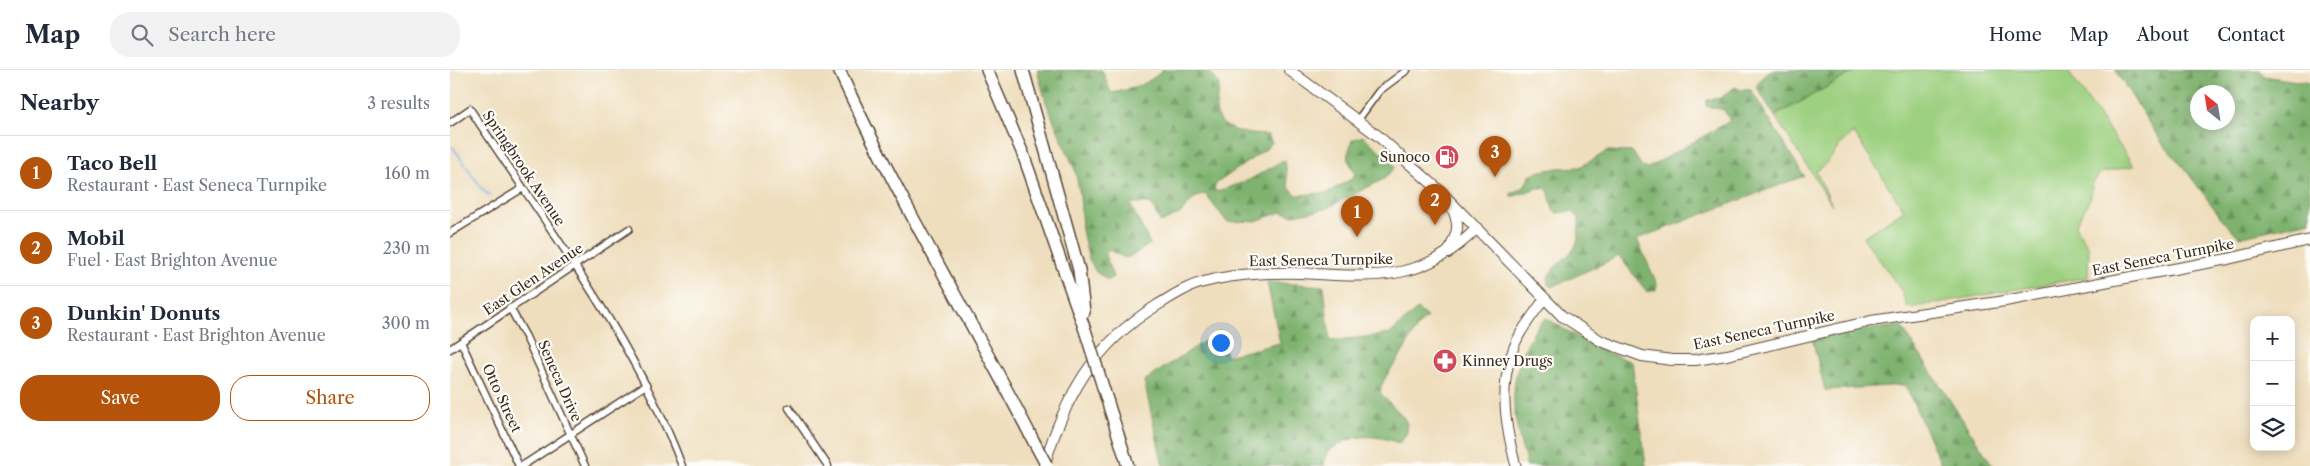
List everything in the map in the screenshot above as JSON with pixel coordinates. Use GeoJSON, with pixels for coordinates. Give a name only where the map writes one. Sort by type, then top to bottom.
{"type":"FeatureCollection","features":[{"type":"Feature","properties":{"kind":"highway"},"geometry":{"type":"LineString","coordinates":[[832,70],[878,167],[898,204],[931,253]]}},
{"type":"Feature","properties":{"kind":"highway"},"geometry":{"type":"LineString","coordinates":[[840,70],[879,155],[1034,442],[1045,466]]}},
{"type":"Feature","properties":{"kind":"highway"},"geometry":{"type":"LineString","coordinates":[[987,70],[1023,154],[1086,333],[1128,466]]}},
{"type":"Feature","properties":{"kind":"highway"},"geometry":{"type":"LineString","coordinates":[[1023,70],[1079,270],[1086,333]]}},
{"type":"Feature","properties":{"kind":"main road"},"geometry":{"type":"LineString","coordinates":[[1289,70],[1377,135],[1477,228]]}},
{"type":"Feature","properties":{"kind":"main road"},"geometry":{"type":"LineString","coordinates":[[1448,199],[1458,219],[1458,228],[1448,253]]}},
{"type":"Feature","properties":{"kind":"main road","name":"East Seneca Turnpike"},"geometry":{"type":"LineString","coordinates":[[1045,466],[1063,410],[1096,357],[1127,326],[1187,288],[1202,282],[1229,276],[1317,274],[1374,276],[1406,272],[1448,253],[1462,244],[1477,228],[1544,299],[1576,327],[1619,349],[1652,358],[1672,360],[1695,360],[1727,355],[1871,321],[2005,300],[2203,264],[2310,240]]}},
{"type":"Feature","properties":{"kind":"street"},"geometry":{"type":"LineString","coordinates":[[1357,120],[1379,91],[1407,70]]}},
{"type":"Feature","properties":{"kind":"street","name":"Springbrook Avenue"},"geometry":{"type":"LineString","coordinates":[[450,123],[470,109],[616,329],[670,434],[682,466]]}},
{"type":"Feature","properties":{"kind":"street"},"geometry":{"type":"LineString","coordinates":[[450,233],[523,188]]}},
{"type":"Feature","properties":{"kind":"street","name":"East Glen Avenue"},"geometry":{"type":"LineString","coordinates":[[450,349],[629,228]]}},
{"type":"Feature","properties":{"kind":"street"},"geometry":{"type":"LineString","coordinates":[[1516,466],[1506,422],[1503,391],[1507,366],[1520,334],[1544,299]]}},
{"type":"Feature","properties":{"kind":"street","name":"Seneca Drive"},"geometry":{"type":"LineString","coordinates":[[510,308],[526,337],[585,466]]}},
{"type":"Feature","properties":{"kind":"street","name":"Otto Street"},"geometry":{"type":"LineString","coordinates":[[461,342],[521,466]]}},
{"type":"Feature","properties":{"kind":"street"},"geometry":{"type":"LineString","coordinates":[[521,466],[646,385]]}},
{"type":"Feature","properties":{"kind":"street"},"geometry":{"type":"LineString","coordinates":[[789,408],[828,466]]}},
{"type":"Feature","properties":{"kind":"green space"},"geometry":{"type":"Polygon","coordinates":[[[1037,70],[1102,70],[1111,93],[1139,86],[1163,70],[1209,70],[1219,87],[1216,104],[1218,118],[1229,128],[1236,131],[1268,135],[1272,143],[1217,183],[1214,188],[1217,192],[1249,180],[1285,160],[1288,186],[1297,195],[1327,193],[1353,178],[1355,173],[1347,158],[1352,140],[1363,136],[1389,159],[1395,167],[1384,179],[1325,209],[1294,215],[1281,212],[1256,221],[1227,222],[1205,194],[1194,198],[1181,213],[1161,223],[1150,203],[1130,203],[1150,244],[1125,258],[1109,250],[1105,254],[1113,277],[1108,280],[1096,272],[1088,257],[1082,230],[1080,195],[1075,170],[1047,105],[1037,70]]]}},
{"type":"Feature","properties":{"kind":"green space"},"geometry":{"type":"Polygon","coordinates":[[[1775,70],[1857,70],[1775,116],[1756,86],[1767,73],[1775,70]]]}},
{"type":"Feature","properties":{"kind":"green space"},"geometry":{"type":"Polygon","coordinates":[[[1857,70],[2067,70],[2134,166],[2100,173],[2092,185],[2090,199],[2075,226],[2089,248],[2088,277],[1908,308],[1901,290],[1863,237],[1904,210],[1854,133],[1843,141],[1827,163],[1816,171],[1832,205],[1775,116],[1857,70]]]}},
{"type":"Feature","properties":{"kind":"green space"},"geometry":{"type":"Polygon","coordinates":[[[2115,70],[2260,70],[2264,76],[2310,83],[2310,221],[2239,237],[2222,219],[2185,169],[2162,143],[2115,70]]]}},
{"type":"Feature","properties":{"kind":"green space"},"geometry":{"type":"Polygon","coordinates":[[[1735,87],[1741,90],[1751,90],[1804,176],[1637,239],[1657,284],[1656,290],[1647,292],[1619,256],[1552,287],[1548,285],[1551,273],[1570,253],[1577,242],[1579,218],[1572,211],[1557,213],[1553,210],[1546,188],[1537,188],[1515,196],[1511,196],[1511,193],[1523,188],[1530,176],[1537,172],[1558,168],[1580,167],[1608,151],[1633,152],[1642,167],[1648,168],[1730,121],[1724,110],[1706,106],[1707,100],[1721,98],[1735,87]]]}},
{"type":"Feature","properties":{"kind":"green space"},"geometry":{"type":"Polygon","coordinates":[[[1267,282],[1324,286],[1330,341],[1390,334],[1417,309],[1427,317],[1415,330],[1381,386],[1380,392],[1403,416],[1406,422],[1405,436],[1399,443],[1370,437],[1353,439],[1327,452],[1324,466],[1163,466],[1144,381],[1220,331],[1226,356],[1280,343],[1267,282]]]}},
{"type":"Feature","properties":{"kind":"green space"},"geometry":{"type":"Polygon","coordinates":[[[1546,318],[1599,350],[1632,362],[1646,466],[1527,466],[1518,434],[1514,389],[1516,374],[1528,342],[1538,326],[1546,318]]]}},
{"type":"Feature","properties":{"kind":"green space"},"geometry":{"type":"Polygon","coordinates":[[[1901,326],[1993,466],[1942,466],[1905,385],[1825,390],[1812,338],[1901,326]]]}},
{"type":"Feature","properties":{"kind":"waterway"},"geometry":{"type":"LineString","coordinates":[[453,147],[482,189],[490,196]]}},
{"type":"Feature","properties":{"kind":"place","name":"Sunoco"},"geometry":{"type":"Point","coordinates":[1447,157]}},
{"type":"Feature","properties":{"kind":"place","name":"Dunkin' Donuts"},"geometry":{"type":"Point","coordinates":[1495,177]}},
{"type":"Feature","properties":{"kind":"place","name":"Mobil"},"geometry":{"type":"Point","coordinates":[1435,225]}},
{"type":"Feature","properties":{"kind":"place","name":"Taco Bell"},"geometry":{"type":"Point","coordinates":[1357,237]}},
{"type":"Feature","properties":{"kind":"place","name":"Kinney Drugs"},"geometry":{"type":"Point","coordinates":[1445,361]}}]}
